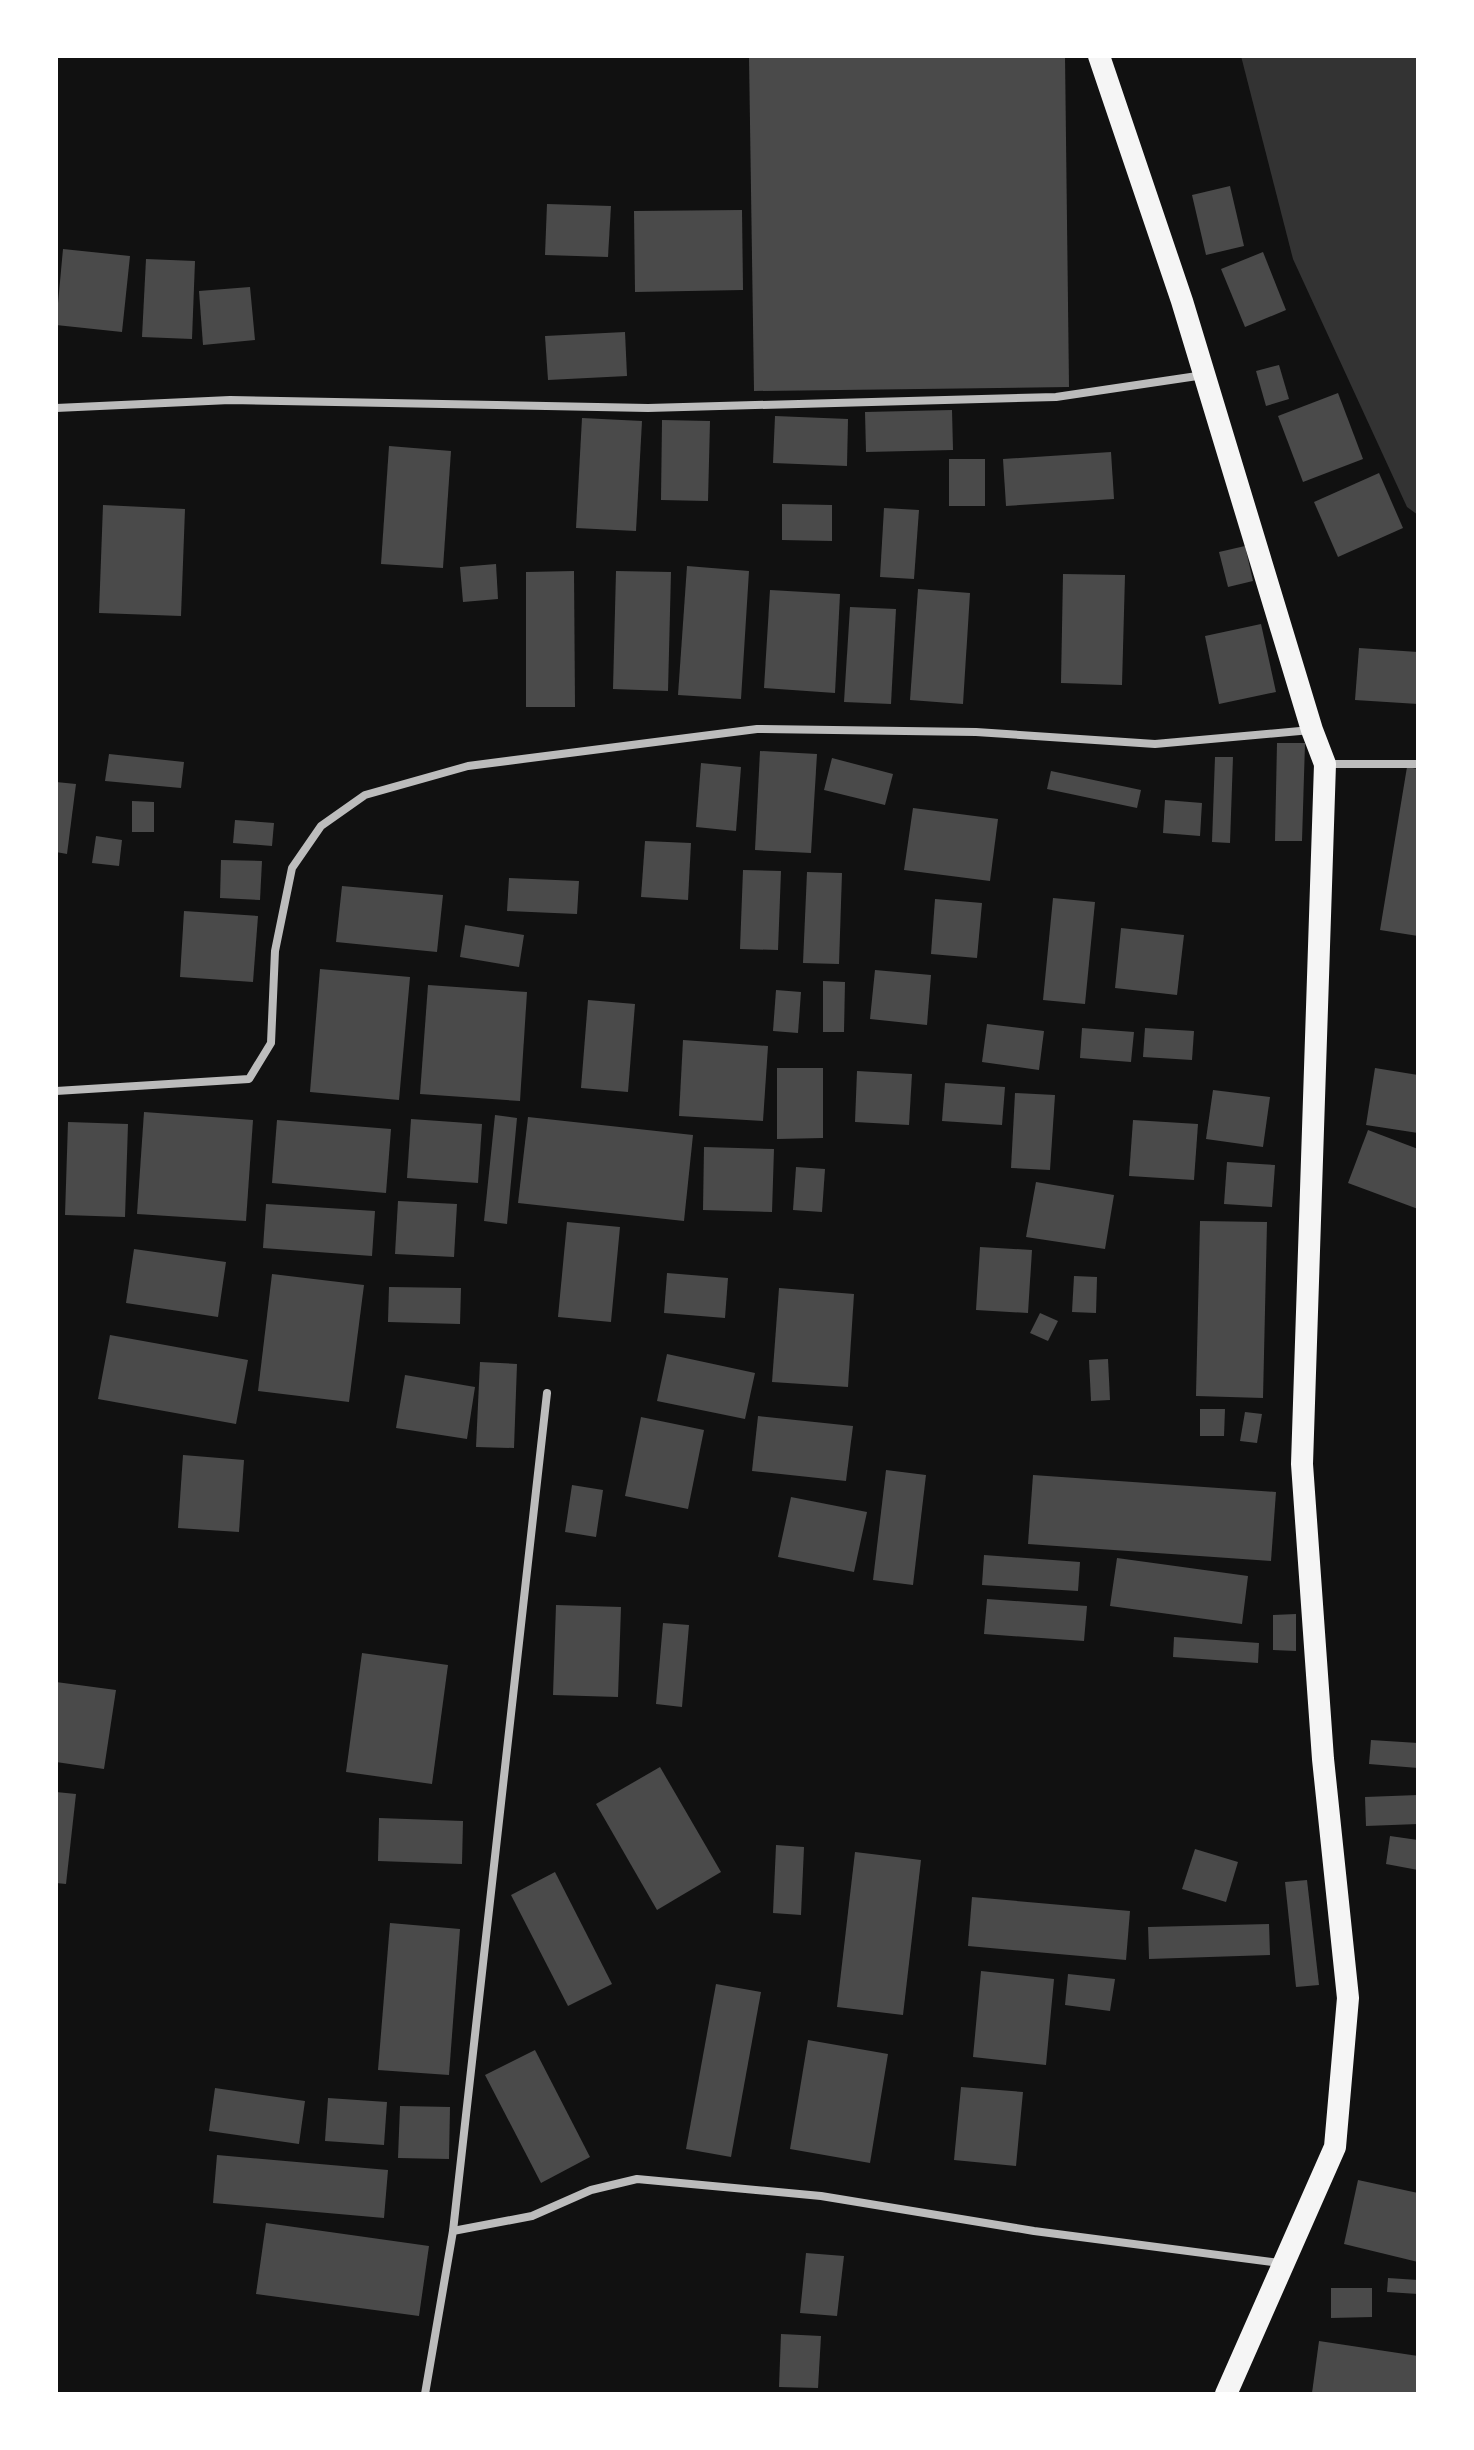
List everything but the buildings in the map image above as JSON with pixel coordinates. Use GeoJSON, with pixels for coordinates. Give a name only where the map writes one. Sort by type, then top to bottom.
{"type":"FeatureCollection","features":[{"type":"Feature","properties":{"kind":"highway"},"geometry":{"type":"LineString","coordinates":[[1099,56],[1205,375],[1325,764],[1302,1464],[1323,1759],[1348,1998],[1335,2147],[1226,2394]]}},
{"type":"Feature","properties":{"kind":"street"},"geometry":{"type":"LineString","coordinates":[[56,408],[230,400],[648,408],[1056,397],[1205,375]]}},
{"type":"Feature","properties":{"kind":"street"},"geometry":{"type":"LineString","coordinates":[[56,1091],[249,1079],[271,1043],[275,951],[292,868],[321,826],[365,795],[468,766],[757,729],[976,732],[1155,744],[1312,730]]}},
{"type":"Feature","properties":{"kind":"street"},"geometry":{"type":"LineString","coordinates":[[1325,764],[1418,764]]}},
{"type":"Feature","properties":{"kind":"street"},"geometry":{"type":"LineString","coordinates":[[425,2394],[453,2231],[547,1393]]}},
{"type":"Feature","properties":{"kind":"street"},"geometry":{"type":"LineString","coordinates":[[453,2231],[532,2216],[591,2190],[637,2179],[821,2196],[1034,2231],[1285,2264]]}},
{"type":"Feature","properties":{"kind":"shaded area"},"geometry":{"type":"Polygon","coordinates":[[[1241,56],[1418,56],[1418,515],[1407,507],[1293,259],[1241,56]]]}}]}
